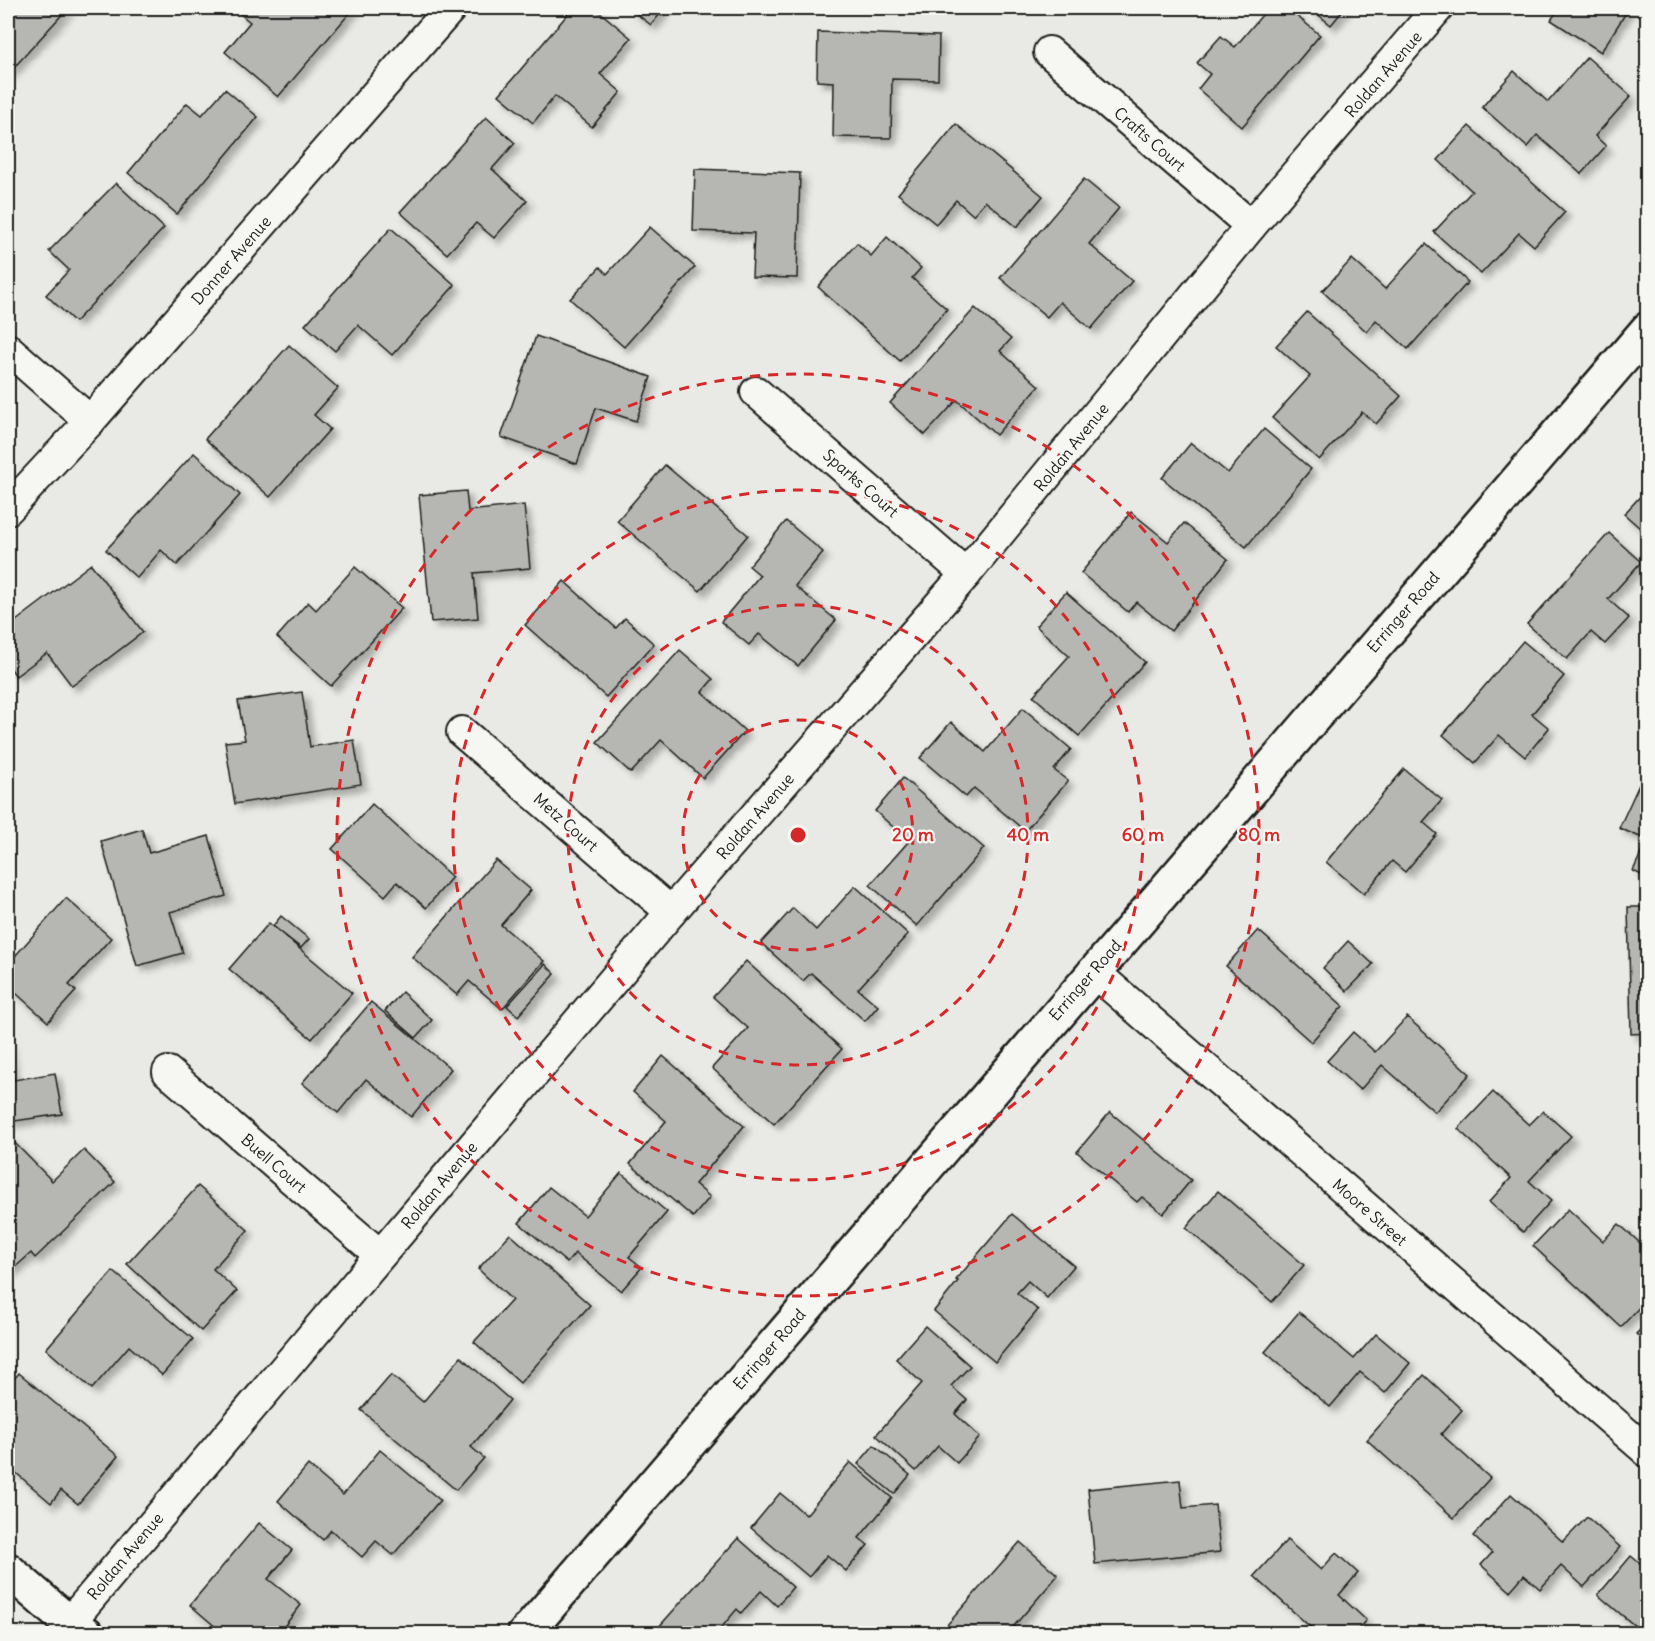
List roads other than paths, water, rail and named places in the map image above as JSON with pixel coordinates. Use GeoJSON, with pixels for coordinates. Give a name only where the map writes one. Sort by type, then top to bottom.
{"type":"FeatureCollection","features":[{"type":"Feature","properties":{"kind":"main road","name":"Erringer Road"},"geometry":{"type":"LineString","coordinates":[[525,1634],[1647,329]]}},
{"type":"Feature","properties":{"kind":"main road"},"geometry":{"type":"LineString","coordinates":[[8,1570],[78,1628]]}},
{"type":"Feature","properties":{"kind":"street","name":"Donner Avenue"},"geometry":{"type":"LineString","coordinates":[[8,509],[90,421],[451,8]]}},
{"type":"Feature","properties":{"kind":"street","name":"Roldan Avenue"},"geometry":{"type":"LineString","coordinates":[[78,1628],[380,1255],[671,912],[966,574],[1251,226],[1438,8]]}},
{"type":"Feature","properties":{"kind":"street","name":"Crafts Court"},"geometry":{"type":"LineString","coordinates":[[1049,52],[1251,226]]}},
{"type":"Feature","properties":{"kind":"street"},"geometry":{"type":"LineString","coordinates":[[8,349],[90,421]]}},
{"type":"Feature","properties":{"kind":"street","name":"Sparks Court"},"geometry":{"type":"LineString","coordinates":[[756,392],[966,574]]}},
{"type":"Feature","properties":{"kind":"street","name":"Metz Court"},"geometry":{"type":"LineString","coordinates":[[462,732],[671,912]]}},
{"type":"Feature","properties":{"kind":"street","name":"Moore Street"},"geometry":{"type":"LineString","coordinates":[[1093,971],[1647,1452]]}},
{"type":"Feature","properties":{"kind":"street","name":"Buell Court"},"geometry":{"type":"LineString","coordinates":[[168,1072],[380,1255]]}}]}
